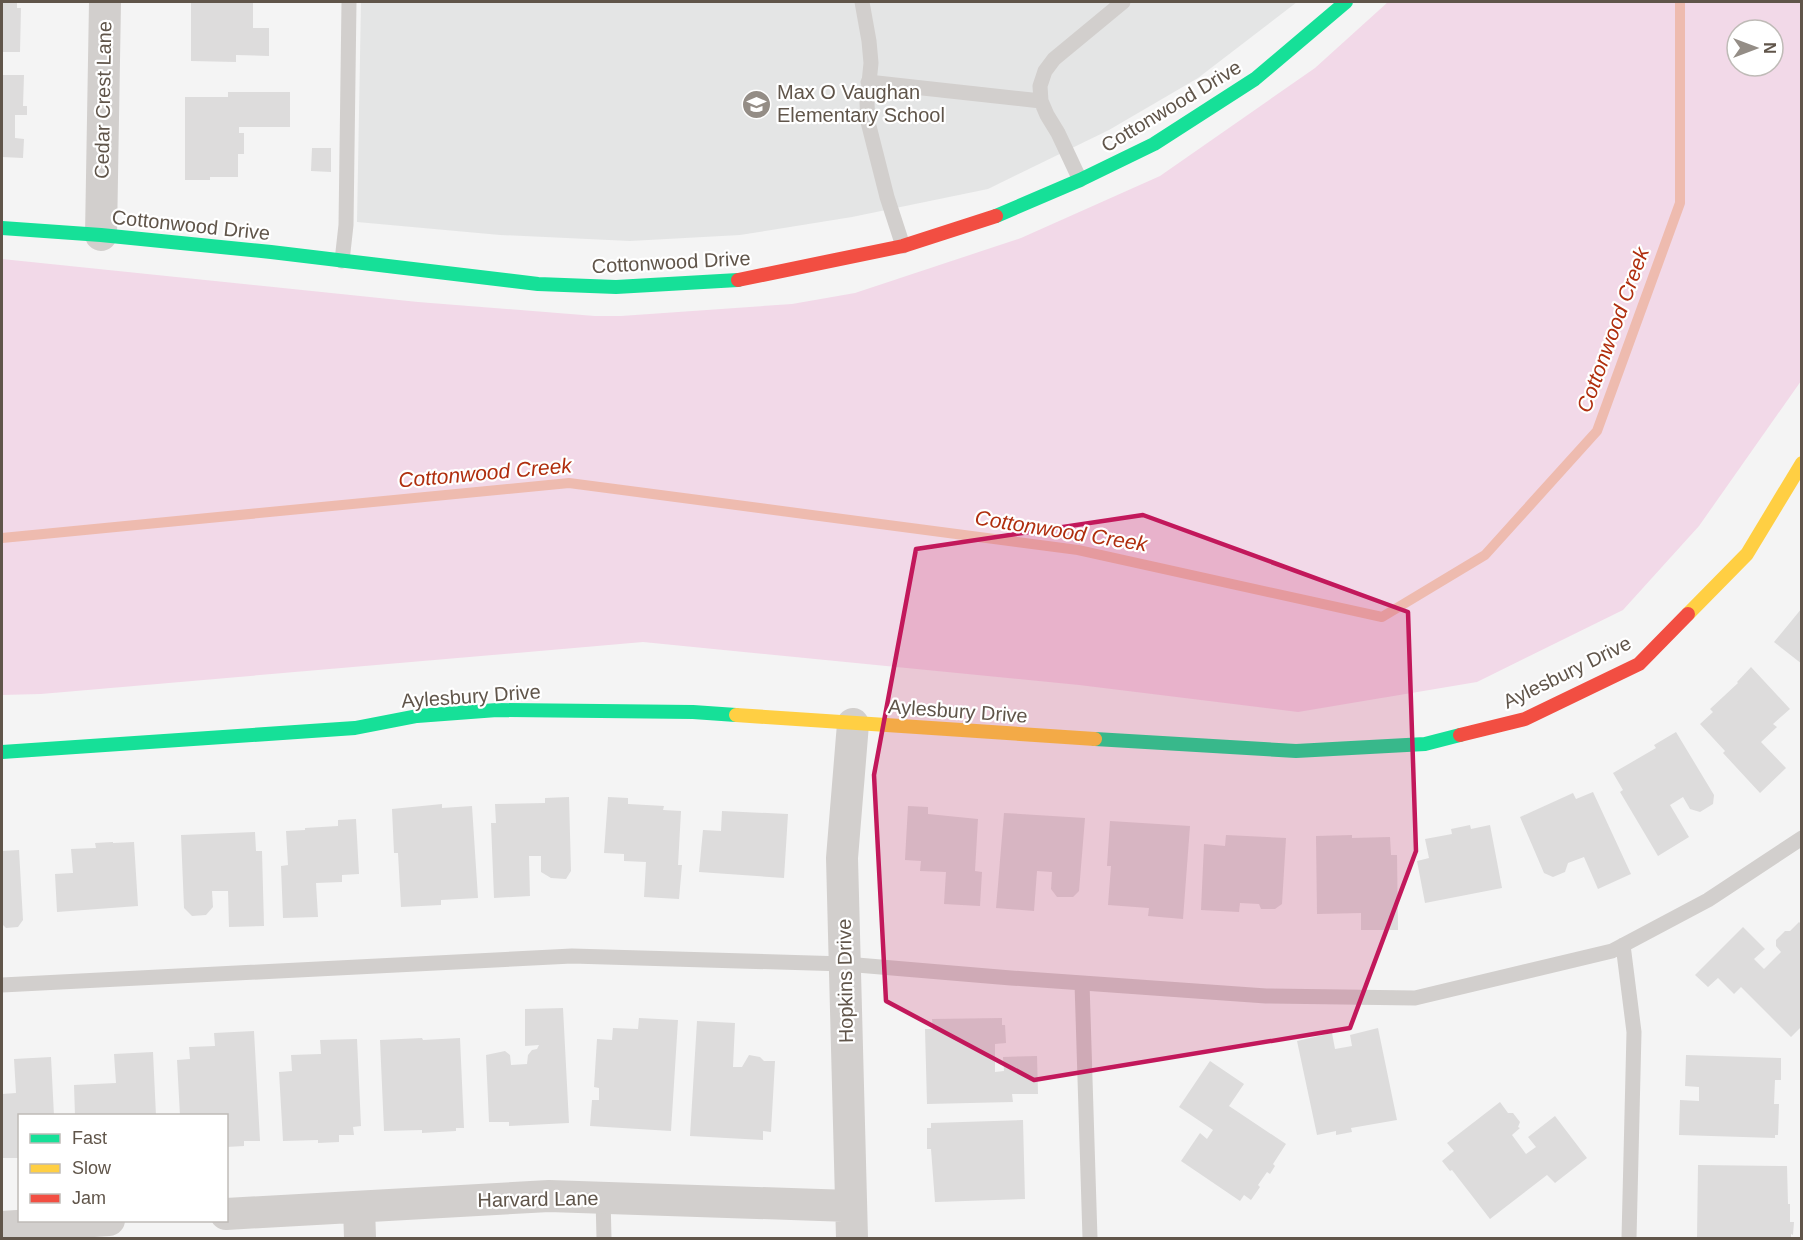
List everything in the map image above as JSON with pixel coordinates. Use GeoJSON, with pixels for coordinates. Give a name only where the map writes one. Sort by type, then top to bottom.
{"type":"FeatureCollection","features":[{"type":"Feature","properties":{"kind":"street","name":"Cedar Crest Lane"},"geometry":{"type":"LineString","coordinates":[[101,235],[105,2]]}},
{"type":"Feature","properties":{"kind":"street","name":"Cottonwood Drive"},"geometry":{"type":"LineString","coordinates":[[2,228],[101,235],[538,284],[616,287],[742,280],[903,246],[993,217],[1080,180],[1154,144],[1255,80],[1346,2]]}},
{"type":"Feature","properties":{"kind":"street","name":"Aylesbury Drive"},"geometry":{"type":"LineString","coordinates":[[2,752],[355,728],[417,717],[497,710],[693,712],[1296,751],[1425,744],[1525,719],[1639,664],[1747,554],[1802,463]]}},
{"type":"Feature","properties":{"kind":"street","name":"Hopkins Drive"},"geometry":{"type":"LineString","coordinates":[[852,1239],[842,858],[853,724]]}},
{"type":"Feature","properties":{"kind":"street","name":"Harvard Lane"},"geometry":{"type":"LineString","coordinates":[[228,1214],[549,1196],[850,1206]]}},
{"type":"Feature","properties":{"kind":"street"},"geometry":{"type":"LineString","coordinates":[[359,1207],[360,1239]]}},
{"type":"Feature","properties":{"kind":"street"},"geometry":{"type":"LineString","coordinates":[[2,1227],[115,1224]]}},
{"type":"Feature","properties":{"kind":"lane"},"geometry":{"type":"LineString","coordinates":[[342,261],[346,225],[349,2]]}},
{"type":"Feature","properties":{"kind":"lane"},"geometry":{"type":"LineString","coordinates":[[862,2],[871,63],[868,82],[868,122],[887,197],[903,246]]}},
{"type":"Feature","properties":{"kind":"lane"},"geometry":{"type":"LineString","coordinates":[[1080,180],[1041,101],[1040,86],[1045,71],[1054,59],[1123,2]]}},
{"type":"Feature","properties":{"kind":"lane"},"geometry":{"type":"LineString","coordinates":[[868,82],[1041,101]]}},
{"type":"Feature","properties":{"kind":"lane"},"geometry":{"type":"LineString","coordinates":[[2,986],[572,956],[845,964],[1266,996],[1415,998],[1612,951],[1708,900],[1802,838]]}},
{"type":"Feature","properties":{"kind":"lane"},"geometry":{"type":"LineString","coordinates":[[1623,945],[1634,1032],[1629,1239]]}},
{"type":"Feature","properties":{"kind":"lane"},"geometry":{"type":"LineString","coordinates":[[1082,983],[1090,1239]]}},
{"type":"Feature","properties":{"kind":"lane"},"geometry":{"type":"LineString","coordinates":[[603,1198],[604,1239]]}},
{"type":"Feature","properties":{"kind":"highlighted area"},"geometry":{"type":"Polygon","coordinates":[[[1143,515],[1408,612],[1416,851],[1350,1028],[1034,1080],[886,1001],[874,775],[916,549],[1143,515]]]}},
{"type":"Feature","properties":{"kind":"shaded area","name":"Max O Vaughan Elementary School"},"geometry":{"type":"Polygon","coordinates":[[[361,2],[1297,2],[1198,78],[1109,130],[988,189],[852,217],[740,235],[630,241],[500,235],[357,222],[361,2]]]}},
{"type":"Feature","properties":{"kind":"shaded area"},"geometry":{"type":"Polygon","coordinates":[[[1388,2],[1801,2],[1801,381],[1699,526],[1623,610],[1477,682],[1298,712],[1079,685],[643,642],[41,694],[2,695],[2,259],[418,302],[595,316],[792,304],[855,293],[1021,238],[1160,176],[1315,68],[1388,2]]]}},
{"type":"Feature","properties":{"kind":"building"},"geometry":{"type":"Polygon","coordinates":[[[2,2],[17,2],[17,8],[21,8],[20,52],[2,52],[2,2]]]}},
{"type":"Feature","properties":{"kind":"building"},"geometry":{"type":"Polygon","coordinates":[[[191,2],[253,2],[253,28],[269,28],[269,56],[236,55],[236,62],[191,61],[191,2]]]}},
{"type":"Feature","properties":{"kind":"building"},"geometry":{"type":"Polygon","coordinates":[[[2,75],[24,75],[23,106],[27,106],[27,115],[15,115],[15,138],[24,139],[23,158],[2,157],[2,75]]]}},
{"type":"Feature","properties":{"kind":"building"},"geometry":{"type":"Polygon","coordinates":[[[228,92],[290,92],[290,127],[239,127],[239,133],[244,133],[244,154],[238,154],[238,177],[185,180],[185,97],[228,97],[228,92]]]}},
{"type":"Feature","properties":{"kind":"building"},"geometry":{"type":"Polygon","coordinates":[[[312,148],[331,148],[331,172],[311,171],[312,148]]]}},
{"type":"Feature","properties":{"kind":"building"},"geometry":{"type":"Polygon","coordinates":[[[1802,608],[1802,664],[1774,642],[1802,608]]]}},
{"type":"Feature","properties":{"kind":"building"},"geometry":{"type":"Polygon","coordinates":[[[1751,667],[1790,709],[1773,724],[1777,727],[1761,742],[1786,768],[1760,793],[1700,724],[1713,712],[1710,709],[1738,683],[1751,667]]]}},
{"type":"Feature","properties":{"kind":"building"},"geometry":{"type":"Polygon","coordinates":[[[1676,732],[1714,795],[1713,804],[1700,812],[1690,809],[1683,797],[1670,805],[1689,837],[1658,856],[1620,792],[1623,790],[1613,773],[1656,748],[1654,745],[1676,732]]]}},
{"type":"Feature","properties":{"kind":"building"},"geometry":{"type":"Polygon","coordinates":[[[1593,792],[1631,874],[1598,889],[1584,857],[1568,863],[1565,872],[1553,877],[1544,873],[1520,817],[1573,793],[1576,799],[1593,792]]]}},
{"type":"Feature","properties":{"kind":"building"},"geometry":{"type":"Polygon","coordinates":[[[569,797],[571,871],[566,879],[551,878],[541,872],[541,856],[529,856],[530,896],[494,898],[491,823],[496,823],[495,804],[545,803],[545,798],[569,797]]]}},
{"type":"Feature","properties":{"kind":"building"},"geometry":{"type":"Polygon","coordinates":[[[608,797],[628,798],[628,804],[664,806],[663,810],[681,811],[678,865],[682,865],[679,899],[644,897],[646,862],[624,861],[624,854],[604,853],[608,797]]]}},
{"type":"Feature","properties":{"kind":"building"},"geometry":{"type":"Polygon","coordinates":[[[442,804],[442,808],[472,806],[478,898],[441,900],[441,905],[401,907],[398,853],[394,853],[392,809],[442,804]]]}},
{"type":"Feature","properties":{"kind":"building"},"geometry":{"type":"Polygon","coordinates":[[[908,806],[928,807],[928,814],[978,819],[975,871],[982,872],[980,906],[944,904],[946,872],[920,871],[921,861],[905,860],[908,806]]]}},
{"type":"Feature","properties":{"kind":"building"},"geometry":{"type":"Polygon","coordinates":[[[722,811],[788,814],[784,878],[699,872],[703,830],[721,831],[722,811]]]}},
{"type":"Feature","properties":{"kind":"building"},"geometry":{"type":"Polygon","coordinates":[[[1004,813],[1085,818],[1079,891],[1073,897],[1057,897],[1051,889],[1052,872],[1037,871],[1034,911],[996,908],[1004,813]]]}},
{"type":"Feature","properties":{"kind":"building"},"geometry":{"type":"Polygon","coordinates":[[[356,819],[359,874],[342,875],[342,882],[316,883],[318,917],[283,918],[281,866],[288,865],[286,831],[338,826],[338,820],[356,819]]]}},
{"type":"Feature","properties":{"kind":"building"},"geometry":{"type":"Polygon","coordinates":[[[1110,821],[1190,826],[1183,919],[1148,916],[1149,908],[1108,905],[1111,866],[1107,866],[1110,821]]]}},
{"type":"Feature","properties":{"kind":"building"},"geometry":{"type":"Polygon","coordinates":[[[1470,825],[1471,829],[1490,825],[1502,888],[1425,903],[1417,861],[1429,858],[1425,839],[1452,834],[1451,829],[1470,825]]]}},
{"type":"Feature","properties":{"kind":"building"},"geometry":{"type":"Polygon","coordinates":[[[255,832],[256,851],[262,851],[264,926],[229,927],[228,891],[212,891],[213,907],[206,915],[192,916],[184,908],[181,835],[255,832]]]}},
{"type":"Feature","properties":{"kind":"building"},"geometry":{"type":"Polygon","coordinates":[[[1226,835],[1286,838],[1282,904],[1275,909],[1261,909],[1259,904],[1240,903],[1239,912],[1201,910],[1204,844],[1225,846],[1226,835]]]}},
{"type":"Feature","properties":{"kind":"building"},"geometry":{"type":"Polygon","coordinates":[[[1352,835],[1352,838],[1390,837],[1391,855],[1397,855],[1398,930],[1361,930],[1361,913],[1317,914],[1316,836],[1352,835]]]}},
{"type":"Feature","properties":{"kind":"building"},"geometry":{"type":"Polygon","coordinates":[[[134,842],[138,906],[57,912],[55,874],[73,873],[71,849],[96,848],[95,843],[134,842]]]}},
{"type":"Feature","properties":{"kind":"building"},"geometry":{"type":"Polygon","coordinates":[[[19,850],[23,920],[18,927],[6,928],[2,924],[2,851],[19,850]]]}},
{"type":"Feature","properties":{"kind":"building"},"geometry":{"type":"Polygon","coordinates":[[[1799,922],[1802,925],[1802,1026],[1791,1037],[1741,987],[1734,994],[1718,978],[1708,987],[1695,975],[1743,927],[1765,949],[1754,959],[1764,969],[1781,952],[1776,946],[1776,940],[1799,922]]]}},
{"type":"Feature","properties":{"kind":"building"},"geometry":{"type":"Polygon","coordinates":[[[563,1008],[569,1123],[509,1126],[509,1122],[489,1122],[486,1055],[505,1051],[510,1055],[511,1065],[527,1064],[528,1055],[539,1045],[525,1046],[525,1009],[563,1008]]]}},
{"type":"Feature","properties":{"kind":"building"},"geometry":{"type":"Polygon","coordinates":[[[639,1018],[678,1020],[671,1131],[590,1126],[592,1100],[599,1100],[599,1088],[594,1087],[597,1039],[612,1040],[613,1028],[638,1029],[639,1018]]]}},
{"type":"Feature","properties":{"kind":"building"},"geometry":{"type":"Polygon","coordinates":[[[1002,1018],[1002,1025],[1005,1025],[1006,1043],[995,1044],[995,1072],[1004,1071],[1003,1057],[1037,1056],[1038,1094],[1012,1094],[1013,1102],[927,1104],[925,1029],[933,1029],[932,1019],[1002,1018]]]}},
{"type":"Feature","properties":{"kind":"building"},"geometry":{"type":"Polygon","coordinates":[[[697,1021],[735,1023],[733,1067],[742,1067],[749,1055],[760,1057],[764,1061],[775,1061],[771,1132],[763,1131],[763,1140],[690,1136],[697,1021]]]}},
{"type":"Feature","properties":{"kind":"building"},"geometry":{"type":"Polygon","coordinates":[[[1378,1028],[1397,1120],[1351,1128],[1352,1132],[1336,1135],[1336,1131],[1317,1135],[1297,1041],[1332,1033],[1335,1049],[1352,1046],[1350,1035],[1378,1028]]]}},
{"type":"Feature","properties":{"kind":"building"},"geometry":{"type":"Polygon","coordinates":[[[254,1031],[260,1141],[244,1141],[244,1146],[228,1147],[228,1114],[180,1114],[177,1060],[190,1059],[189,1047],[215,1046],[214,1033],[254,1031]]]}},
{"type":"Feature","properties":{"kind":"building"},"geometry":{"type":"Polygon","coordinates":[[[422,1038],[423,1040],[460,1038],[464,1128],[456,1128],[456,1131],[422,1133],[422,1130],[384,1131],[380,1040],[422,1038]]]}},
{"type":"Feature","properties":{"kind":"building"},"geometry":{"type":"Polygon","coordinates":[[[357,1039],[361,1126],[353,1127],[354,1135],[339,1135],[339,1142],[283,1141],[279,1072],[292,1071],[291,1055],[321,1054],[320,1040],[357,1039]]]}},
{"type":"Feature","properties":{"kind":"building"},"geometry":{"type":"Polygon","coordinates":[[[153,1052],[156,1114],[75,1114],[74,1085],[116,1083],[114,1054],[153,1052]]]}},
{"type":"Feature","properties":{"kind":"building"},"geometry":{"type":"Polygon","coordinates":[[[1686,1055],[1781,1058],[1781,1080],[1775,1080],[1774,1104],[1779,1104],[1778,1135],[1775,1135],[1775,1138],[1679,1135],[1680,1100],[1699,1101],[1699,1087],[1685,1086],[1686,1055]]]}},
{"type":"Feature","properties":{"kind":"building"},"geometry":{"type":"Polygon","coordinates":[[[51,1057],[54,1114],[18,1114],[18,1158],[2,1158],[2,1094],[16,1093],[14,1059],[51,1057]]]}},
{"type":"Feature","properties":{"kind":"building"},"geometry":{"type":"Polygon","coordinates":[[[1210,1061],[1244,1084],[1229,1106],[1286,1144],[1273,1164],[1275,1166],[1270,1174],[1267,1172],[1251,1200],[1244,1195],[1240,1201],[1181,1161],[1200,1133],[1207,1139],[1213,1130],[1179,1107],[1210,1061]]]}},
{"type":"Feature","properties":{"kind":"building"},"geometry":{"type":"Polygon","coordinates":[[[1500,1102],[1508,1113],[1513,1113],[1520,1122],[1518,1127],[1520,1128],[1512,1135],[1526,1154],[1536,1147],[1528,1137],[1555,1116],[1587,1158],[1555,1183],[1547,1175],[1490,1219],[1452,1170],[1450,1171],[1442,1161],[1454,1151],[1447,1143],[1500,1102]]]}},
{"type":"Feature","properties":{"kind":"building"},"geometry":{"type":"Polygon","coordinates":[[[1023,1120],[1025,1199],[935,1202],[931,1149],[927,1149],[927,1128],[931,1128],[931,1123],[1023,1120]]]}},
{"type":"Feature","properties":{"kind":"building"},"geometry":{"type":"Polygon","coordinates":[[[1698,1165],[1787,1166],[1790,1222],[1794,1222],[1791,1238],[1697,1238],[1698,1165]]]}},
{"type":"Feature","properties":{"kind":"waterway","name":"Cottonwood Creek"},"geometry":{"type":"LineString","coordinates":[[2,538],[569,483],[1078,550],[1382,617],[1485,555],[1597,431],[1680,203],[1680,2]]}},
{"type":"Feature","properties":{"kind":"traffic: fast"},"geometry":{"type":"LineString","coordinates":[[996,216],[1080,180],[1154,144],[1255,79],[1346,2]]}},
{"type":"Feature","properties":{"kind":"traffic: fast"},"geometry":{"type":"LineString","coordinates":[[2,228],[101,235],[271,252],[538,284],[616,287],[738,280]]}},
{"type":"Feature","properties":{"kind":"traffic: fast"},"geometry":{"type":"LineString","coordinates":[[2,752],[355,728],[417,716],[497,710],[693,712],[736,715]]}},
{"type":"Feature","properties":{"kind":"traffic: fast"},"geometry":{"type":"LineString","coordinates":[[1095,739],[1296,751],[1425,744],[1460,735]]}},
{"type":"Feature","properties":{"kind":"traffic: slow"},"geometry":{"type":"LineString","coordinates":[[1688,614],[1747,554],[1802,463]]}},
{"type":"Feature","properties":{"kind":"traffic: slow"},"geometry":{"type":"LineString","coordinates":[[736,715],[1095,739]]}},
{"type":"Feature","properties":{"kind":"traffic: jam"},"geometry":{"type":"LineString","coordinates":[[738,280],[903,246],[996,216]]}},
{"type":"Feature","properties":{"kind":"traffic: jam"},"geometry":{"type":"LineString","coordinates":[[1460,735],[1525,719],[1639,664],[1688,614]]}},
{"type":"Feature","properties":{"kind":"place","name":"Max O Vaughan Elementary School"},"geometry":{"type":"Point","coordinates":[756,104]}}]}
